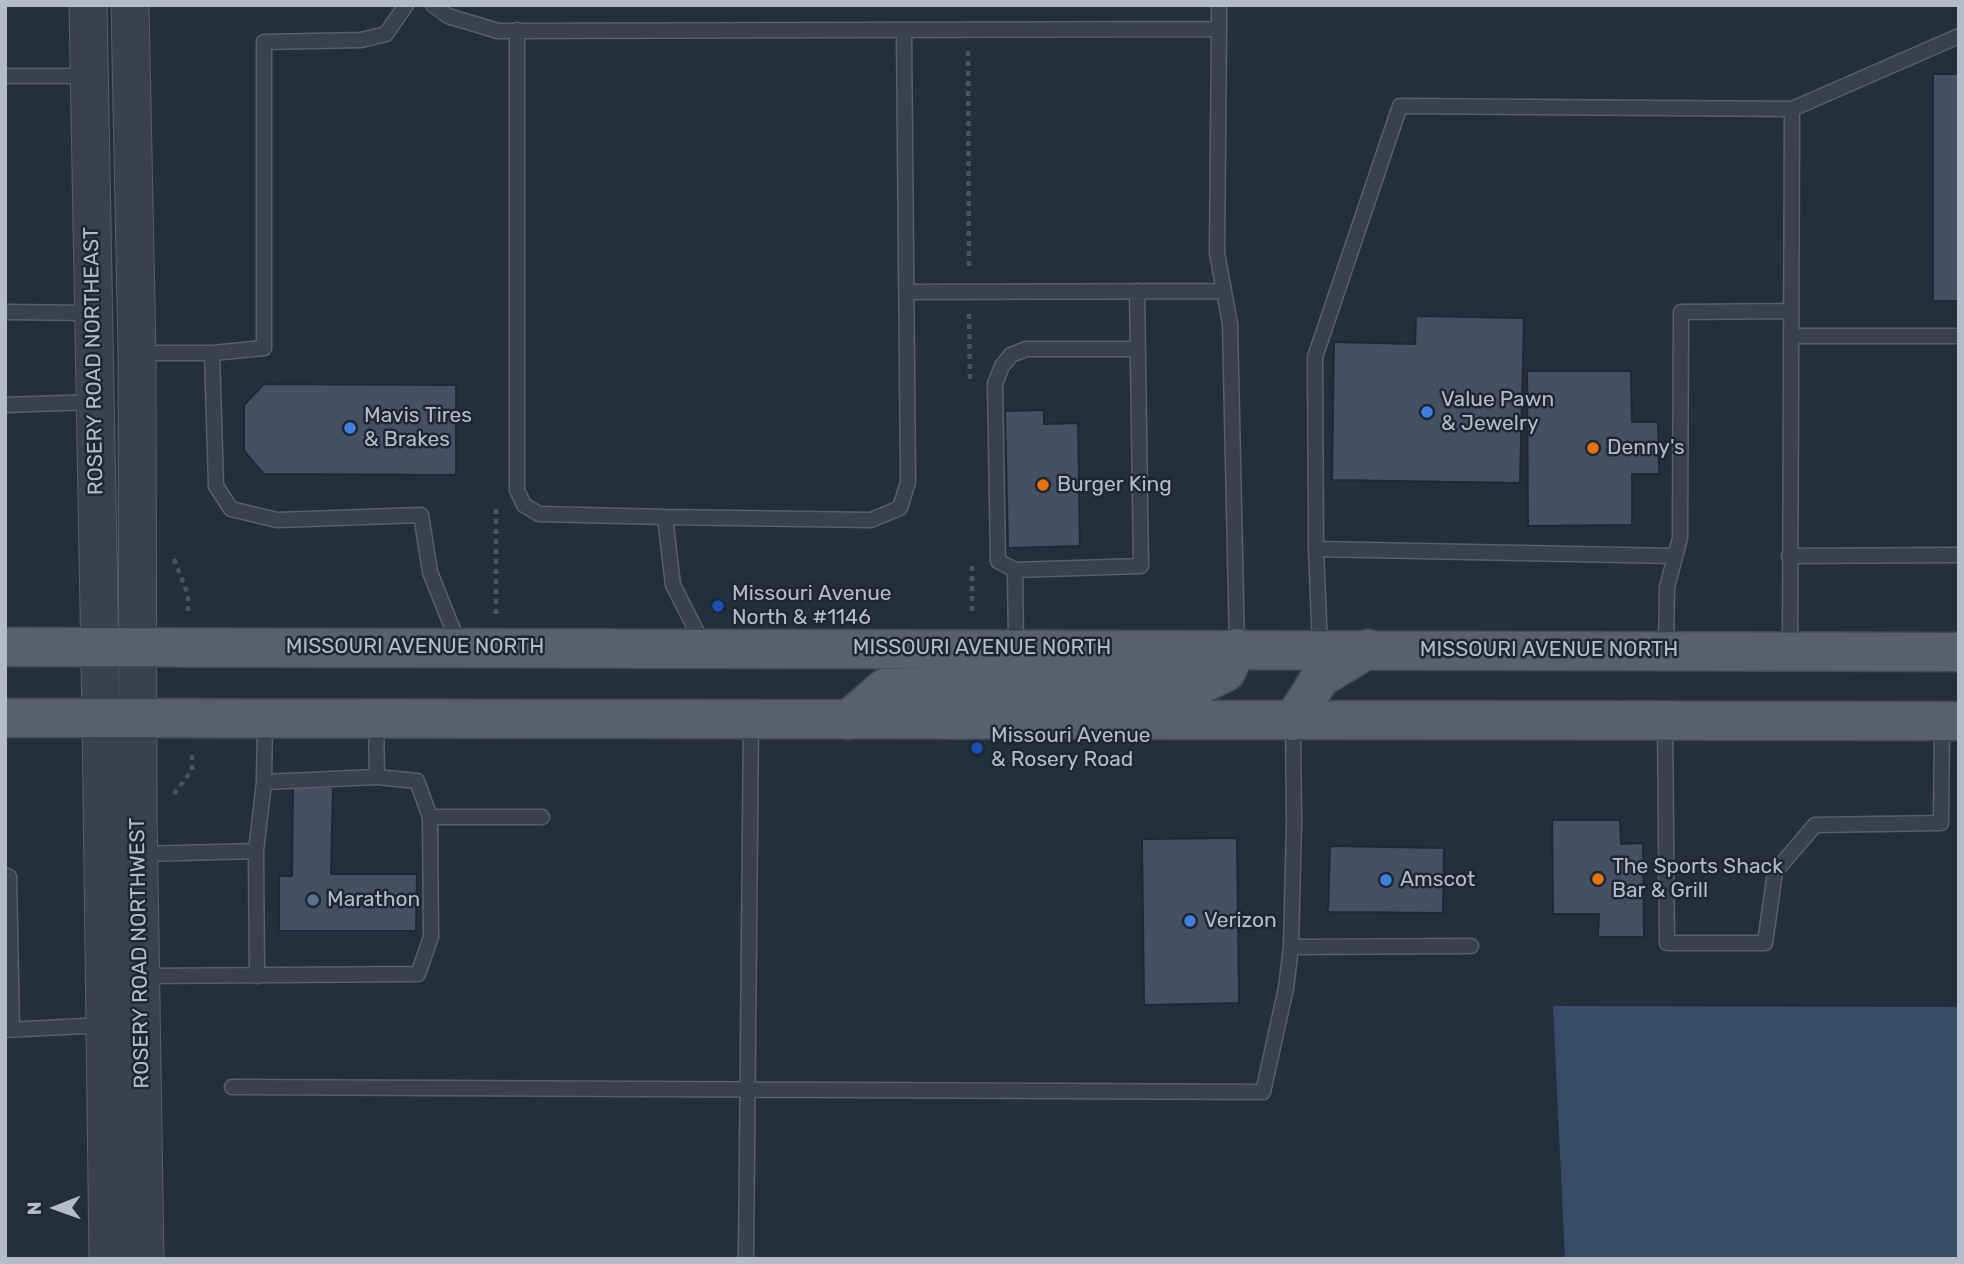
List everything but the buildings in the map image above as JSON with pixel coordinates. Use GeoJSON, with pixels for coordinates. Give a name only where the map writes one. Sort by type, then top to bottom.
{"type":"FeatureCollection","features":[{"type":"Feature","properties":{"kind":"main road","name":"MISSOURI AVENUE NORTH"},"geometry":{"type":"LineString","coordinates":[[5,646],[1959,652]]}},
{"type":"Feature","properties":{"kind":"main road"},"geometry":{"type":"LineString","coordinates":[[848,720],[885,688],[1202,684],[1226,672],[1237,648]]}},
{"type":"Feature","properties":{"kind":"main road"},"geometry":{"type":"LineString","coordinates":[[1293,721],[1320,678],[1368,649]]}},
{"type":"Feature","properties":{"kind":"main road"},"geometry":{"type":"LineString","coordinates":[[5,718],[1950,721]]}},
{"type":"Feature","properties":{"kind":"street","name":"ROSERY ROAD NORTHEAST"},"geometry":{"type":"LineString","coordinates":[[88,5],[99,647],[119,718]]}},
{"type":"Feature","properties":{"kind":"street","name":"ROSERY ROAD NORTHEAST"},"geometry":{"type":"LineString","coordinates":[[131,5],[139,647]]}},
{"type":"Feature","properties":{"kind":"street","name":"ROSERY ROAD NORTHWEST"},"geometry":{"type":"LineString","coordinates":[[108,1259],[105,1025],[119,718],[139,647]]}},
{"type":"Feature","properties":{"kind":"street","name":"ROSERY ROAD NORTHWEST"},"geometry":{"type":"LineString","coordinates":[[119,718],[138,854],[145,1259]]}},
{"type":"Feature","properties":{"kind":"street"},"geometry":{"type":"LineString","coordinates":[[107,1162],[126,1204],[127,1259]]}},
{"type":"Feature","properties":{"kind":"lane"},"geometry":{"type":"LineString","coordinates":[[137,353],[212,354],[264,348],[264,42],[361,40],[386,34],[406,5]]}},
{"type":"Feature","properties":{"kind":"lane"},"geometry":{"type":"LineString","coordinates":[[433,5],[449,16],[498,31],[1219,29]]}},
{"type":"Feature","properties":{"kind":"lane"},"geometry":{"type":"LineString","coordinates":[[1219,5],[1217,253],[1230,324],[1237,648]]}},
{"type":"Feature","properties":{"kind":"lane"},"geometry":{"type":"LineString","coordinates":[[517,30],[517,490],[524,505],[539,514],[666,521],[871,520],[900,508],[908,482],[904,30]]}},
{"type":"Feature","properties":{"kind":"lane"},"geometry":{"type":"LineString","coordinates":[[1320,649],[1316,549],[1315,358],[1400,106],[1792,109],[1959,36]]}},
{"type":"Feature","properties":{"kind":"lane"},"geometry":{"type":"LineString","coordinates":[[5,76],[88,76]]}},
{"type":"Feature","properties":{"kind":"lane"},"geometry":{"type":"LineString","coordinates":[[1790,650],[1792,109]]}},
{"type":"Feature","properties":{"kind":"lane"},"geometry":{"type":"LineString","coordinates":[[1137,291],[1138,349],[1141,566],[1015,570],[998,561],[995,384],[1002,366],[1011,355],[1026,349],[1138,349]]}},
{"type":"Feature","properties":{"kind":"lane"},"geometry":{"type":"LineString","coordinates":[[907,292],[1224,291]]}},
{"type":"Feature","properties":{"kind":"lane"},"geometry":{"type":"LineString","coordinates":[[1666,650],[1667,587],[1680,538],[1681,312],[1791,311]]}},
{"type":"Feature","properties":{"kind":"lane"},"geometry":{"type":"LineString","coordinates":[[5,312],[93,313]]}},
{"type":"Feature","properties":{"kind":"lane"},"geometry":{"type":"LineString","coordinates":[[1791,335],[1959,336]]}},
{"type":"Feature","properties":{"kind":"lane"},"geometry":{"type":"LineString","coordinates":[[212,354],[216,486],[232,509],[277,520],[421,515],[430,572],[460,646]]}},
{"type":"Feature","properties":{"kind":"lane"},"geometry":{"type":"LineString","coordinates":[[5,405],[94,402]]}},
{"type":"Feature","properties":{"kind":"lane"},"geometry":{"type":"LineString","coordinates":[[666,521],[673,585],[705,648]]}},
{"type":"Feature","properties":{"kind":"lane"},"geometry":{"type":"LineString","coordinates":[[1316,549],[1674,556]]}},
{"type":"Feature","properties":{"kind":"lane"},"geometry":{"type":"LineString","coordinates":[[1789,556],[1959,555]]}},
{"type":"Feature","properties":{"kind":"lane"},"geometry":{"type":"LineString","coordinates":[[1015,570],[1016,648]]}},
{"type":"Feature","properties":{"kind":"lane"},"geometry":{"type":"LineString","coordinates":[[257,976],[256,851],[264,782],[265,718]]}},
{"type":"Feature","properties":{"kind":"lane"},"geometry":{"type":"LineString","coordinates":[[376,718],[377,777]]}},
{"type":"Feature","properties":{"kind":"lane"},"geometry":{"type":"LineString","coordinates":[[746,1259],[751,720]]}},
{"type":"Feature","properties":{"kind":"lane"},"geometry":{"type":"LineString","coordinates":[[232,1087],[1263,1092],[1286,988],[1292,947],[1293,721]]}},
{"type":"Feature","properties":{"kind":"lane"},"geometry":{"type":"LineString","coordinates":[[1665,721],[1667,943],[1765,943],[1775,872],[1815,825],[1941,823],[1950,721]]}},
{"type":"Feature","properties":{"kind":"lane"},"geometry":{"type":"LineString","coordinates":[[141,976],[418,974],[431,937],[430,817],[417,780],[377,777],[264,782]]}},
{"type":"Feature","properties":{"kind":"lane"},"geometry":{"type":"LineString","coordinates":[[430,817],[542,817]]}},
{"type":"Feature","properties":{"kind":"lane"},"geometry":{"type":"LineString","coordinates":[[138,854],[256,851]]}},
{"type":"Feature","properties":{"kind":"lane"},"geometry":{"type":"LineString","coordinates":[[5,875],[9,877],[9,1030],[105,1025]]}},
{"type":"Feature","properties":{"kind":"lane"},"geometry":{"type":"LineString","coordinates":[[1292,947],[1471,946]]}},
{"type":"Feature","properties":{"kind":"path"},"geometry":{"type":"LineString","coordinates":[[968,30],[970,389]]}},
{"type":"Feature","properties":{"kind":"path"},"geometry":{"type":"LineString","coordinates":[[972,557],[972,612]]}},
{"type":"Feature","properties":{"kind":"water"},"geometry":{"type":"Polygon","coordinates":[[[1553,1006],[1959,1007],[1959,1259],[1565,1259],[1553,1006]]]}},
{"type":"Feature","properties":{"kind":"place","name":"Value Pawn & Jewelry"},"geometry":{"type":"Point","coordinates":[1427,412]}},
{"type":"Feature","properties":{"kind":"place","name":"Mavis Tires & Brakes"},"geometry":{"type":"Point","coordinates":[350,428]}},
{"type":"Feature","properties":{"kind":"place","name":"Denny's"},"geometry":{"type":"Point","coordinates":[1593,448]}},
{"type":"Feature","properties":{"kind":"place","name":"Burger King"},"geometry":{"type":"Point","coordinates":[1043,485]}},
{"type":"Feature","properties":{"kind":"place","name":"Missouri Avenue North & #1146"},"geometry":{"type":"Point","coordinates":[718,606]}},
{"type":"Feature","properties":{"kind":"place","name":"Missouri Avenue & Rosery Road"},"geometry":{"type":"Point","coordinates":[977,748]}},
{"type":"Feature","properties":{"kind":"place","name":"The Sports Shack Bar & Grill"},"geometry":{"type":"Point","coordinates":[1598,879]}},
{"type":"Feature","properties":{"kind":"place","name":"Amscot"},"geometry":{"type":"Point","coordinates":[1386,880]}},
{"type":"Feature","properties":{"kind":"place","name":"Marathon"},"geometry":{"type":"Point","coordinates":[313,900]}},
{"type":"Feature","properties":{"kind":"place","name":"Verizon"},"geometry":{"type":"Point","coordinates":[1190,921]}}]}
